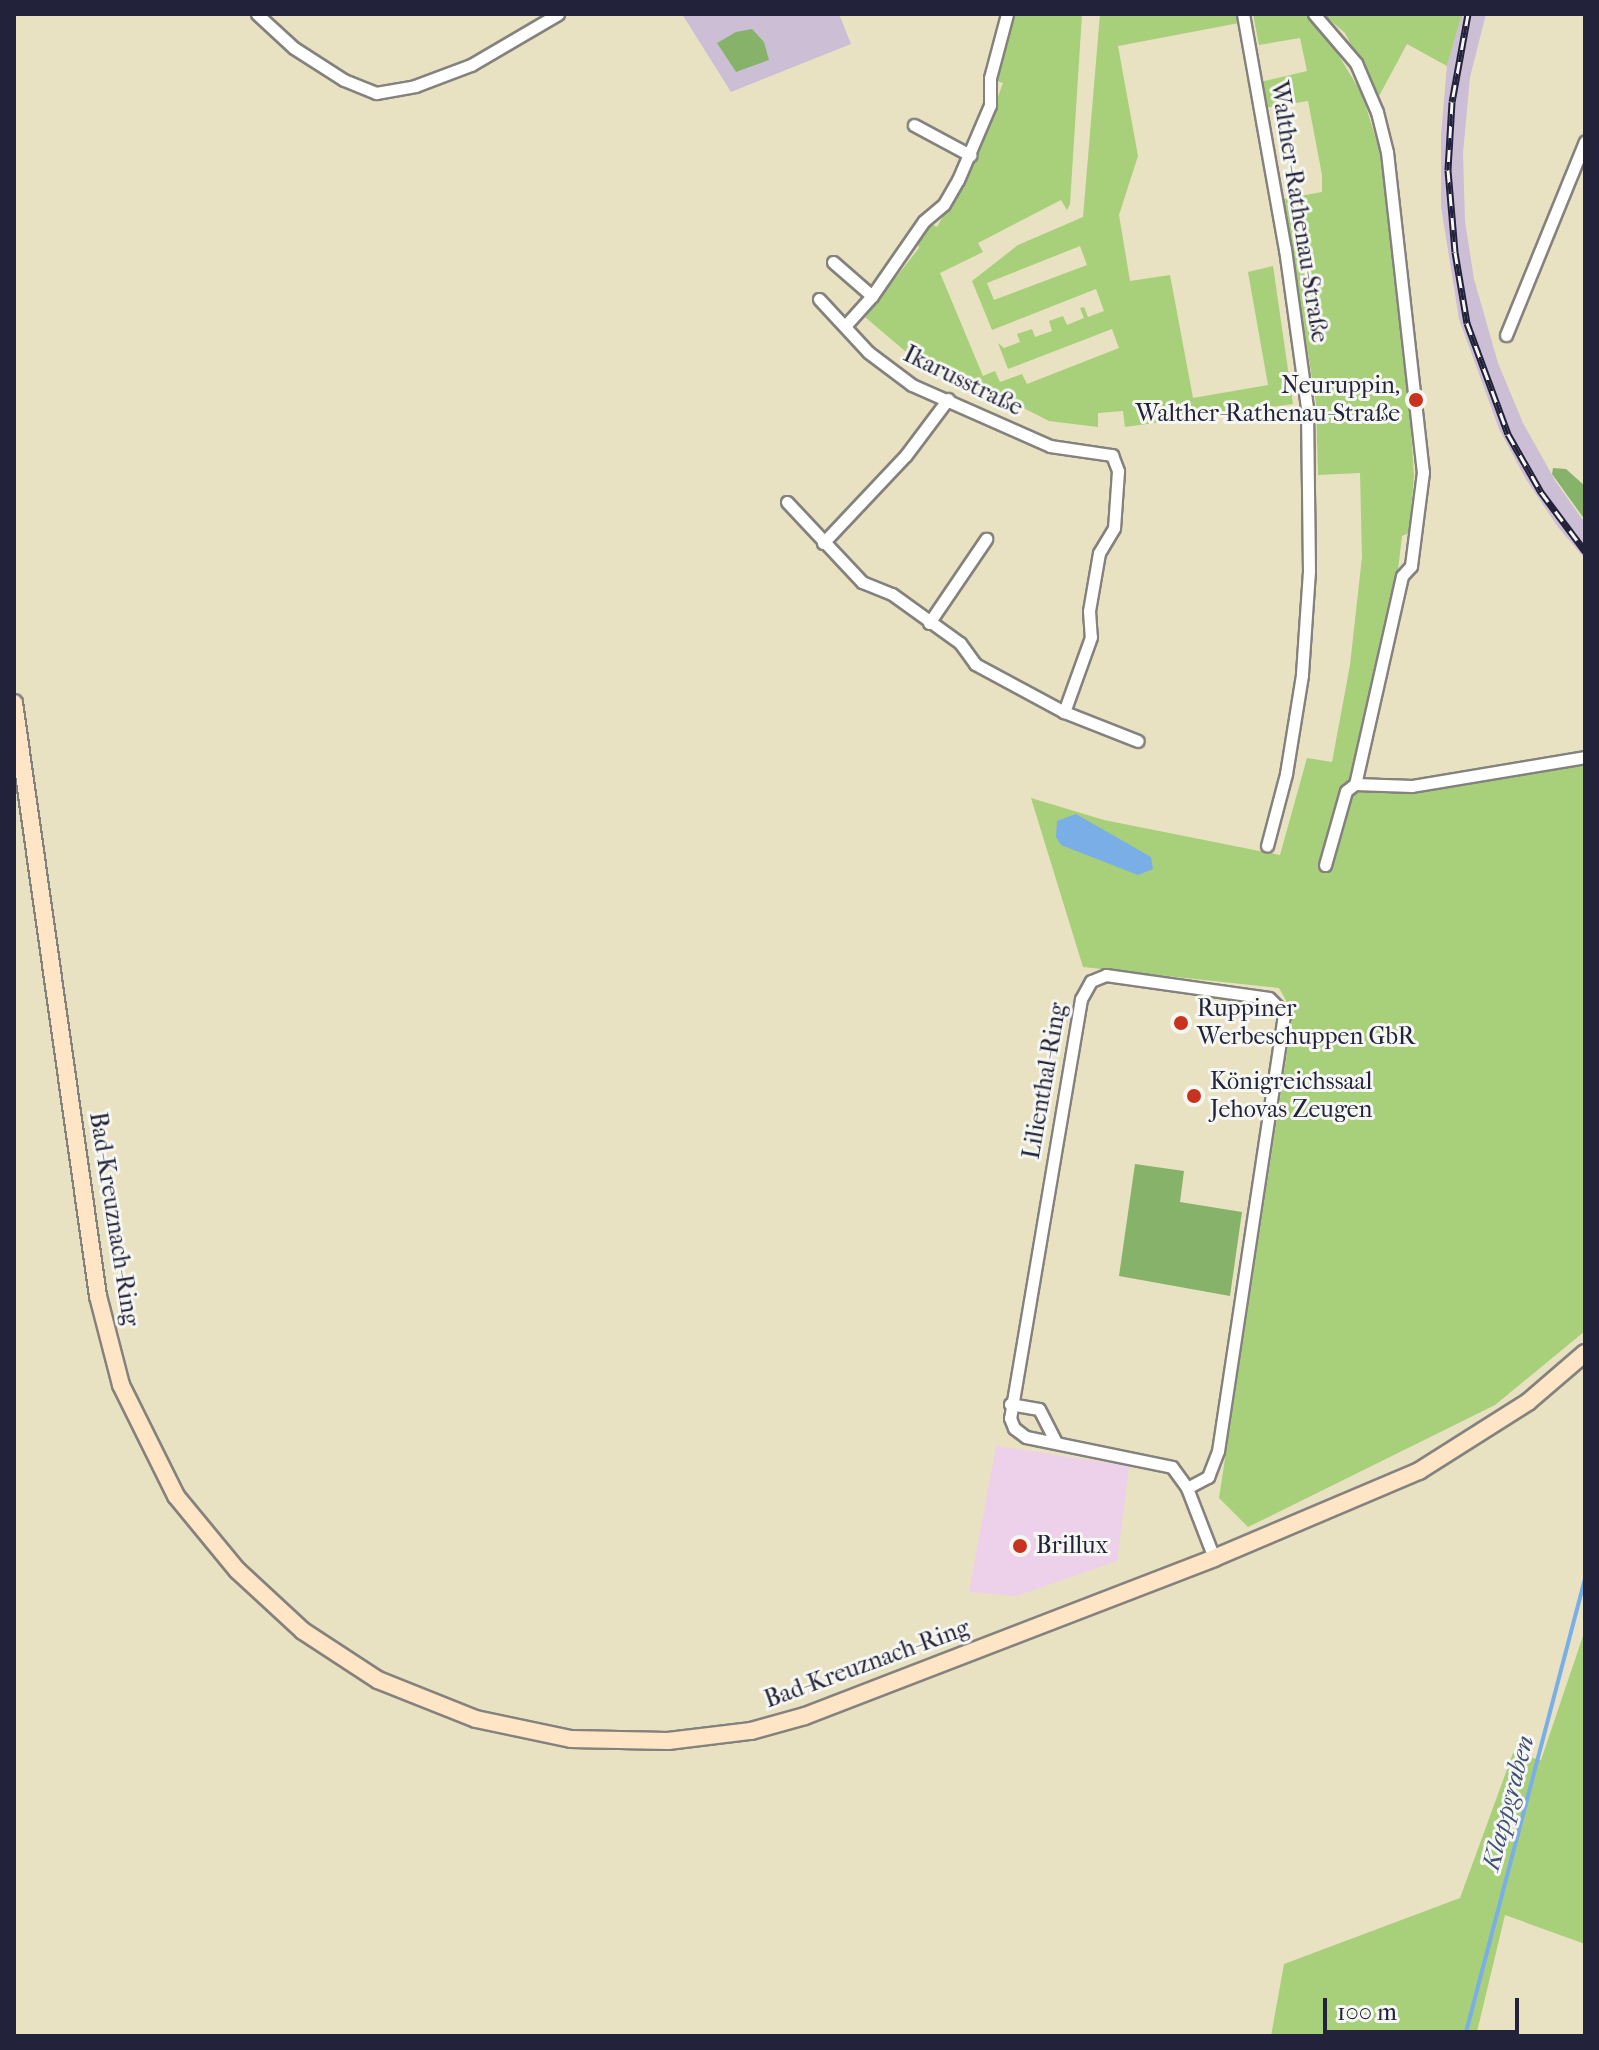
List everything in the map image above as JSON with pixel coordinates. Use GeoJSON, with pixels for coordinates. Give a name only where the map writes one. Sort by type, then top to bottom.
{"type":"FeatureCollection","features":[{"type":"Feature","properties":{"kind":"main road","name":"Bad-Kreuznach-Ring"},"geometry":{"type":"LineString","coordinates":[[14,703],[98,1296],[121,1385],[176,1496],[237,1570],[303,1631],[378,1680],[476,1719],[571,1739],[668,1741],[751,1731],[805,1716],[1214,1558],[1419,1471],[1528,1402],[1585,1353]]}},
{"type":"Feature","properties":{"kind":"street"},"geometry":{"type":"LineString","coordinates":[[257,14],[294,48],[344,80],[376,93],[415,86],[471,65],[558,14]]}},
{"type":"Feature","properties":{"kind":"street"},"geometry":{"type":"LineString","coordinates":[[845,326],[872,296],[924,221],[944,204],[970,155],[990,105],[990,78],[1007,14]]}},
{"type":"Feature","properties":{"kind":"street","name":"Walther-Rathenau-Straße"},"geometry":{"type":"LineString","coordinates":[[1243,14],[1285,249],[1307,408],[1309,571],[1302,675],[1286,774],[1267,846]]}},
{"type":"Feature","properties":{"kind":"street"},"geometry":{"type":"LineString","coordinates":[[1314,14],[1356,63],[1377,112],[1387,152],[1423,472],[1411,566],[1402,576],[1355,784],[1346,791],[1325,865]]}},
{"type":"Feature","properties":{"kind":"street"},"geometry":{"type":"LineString","coordinates":[[914,125],[970,155]]}},
{"type":"Feature","properties":{"kind":"street"},"geometry":{"type":"LineString","coordinates":[[1506,335],[1585,141]]}},
{"type":"Feature","properties":{"kind":"street"},"geometry":{"type":"LineString","coordinates":[[833,262],[872,296]]}},
{"type":"Feature","properties":{"kind":"street","name":"Ikarusstraße"},"geometry":{"type":"LineString","coordinates":[[819,299],[892,374],[1050,446],[1112,455],[1118,471],[1114,528],[1099,553],[1089,611],[1091,637],[1064,712]]}},
{"type":"Feature","properties":{"kind":"street"},"geometry":{"type":"LineString","coordinates":[[823,543],[906,455],[948,399]]}},
{"type":"Feature","properties":{"kind":"street"},"geometry":{"type":"LineString","coordinates":[[787,502],[862,582],[892,594],[960,643],[975,664],[1064,712],[1138,741]]}},
{"type":"Feature","properties":{"kind":"street"},"geometry":{"type":"LineString","coordinates":[[929,623],[986,539]]}},
{"type":"Feature","properties":{"kind":"street"},"geometry":{"type":"LineString","coordinates":[[1355,784],[1412,786],[1585,757]]}},
{"type":"Feature","properties":{"kind":"street","name":"Lilienthal-Ring"},"geometry":{"type":"LineString","coordinates":[[1010,1404],[1081,999],[1091,981],[1106,975],[1269,998],[1284,1013],[1218,1451],[1208,1477],[1187,1488]]}},
{"type":"Feature","properties":{"kind":"street"},"geometry":{"type":"LineString","coordinates":[[1055,1441],[1039,1409],[1010,1404],[1014,1428],[1026,1437],[1172,1467],[1187,1488],[1214,1558]]}},
{"type":"Feature","properties":{"kind":"shaded area"},"geometry":{"type":"Polygon","coordinates":[[[682,14],[839,14],[851,44],[731,92],[682,14]]]}},
{"type":"Feature","properties":{"kind":"shaded area"},"geometry":{"type":"Polygon","coordinates":[[[1462,14],[1486,14],[1470,77],[1463,153],[1465,221],[1474,279],[1498,363],[1523,423],[1556,482],[1585,523],[1585,559],[1558,527],[1527,481],[1499,429],[1459,319],[1441,206],[1441,135],[1447,66],[1462,14]]]}},
{"type":"Feature","properties":{"kind":"shaded area"},"geometry":{"type":"Polygon","coordinates":[[[996,1446],[1129,1466],[1117,1561],[1016,1596],[969,1592],[996,1446]]]}},
{"type":"Feature","properties":{"kind":"green space"},"geometry":{"type":"Polygon","coordinates":[[[1013,14],[1082,14],[1070,204],[1067,210],[1061,200],[978,243],[983,252],[940,273],[983,376],[995,371],[1000,382],[1022,374],[1027,384],[1119,348],[1112,329],[1008,369],[998,343],[1004,348],[1020,342],[1017,334],[1032,329],[1035,337],[1052,331],[1049,321],[1063,316],[1067,325],[1084,318],[1080,308],[1084,307],[1088,317],[1104,311],[1096,289],[992,330],[972,281],[1018,245],[1083,217],[1100,14],[1238,14],[1239,23],[1118,46],[1138,156],[1119,215],[1130,281],[1170,275],[1193,398],[1268,385],[1248,272],[1273,266],[1293,404],[1125,427],[1123,411],[1098,413],[1098,427],[1049,421],[947,369],[912,357],[865,317],[919,248],[917,241],[929,223],[937,227],[975,160],[1003,83],[994,80],[1013,14]],[[1080,246],[987,283],[994,300],[1087,265],[1080,246]]]}},
{"type":"Feature","properties":{"kind":"green space"},"geometry":{"type":"Polygon","coordinates":[[[1253,14],[1305,14],[1327,36],[1362,94],[1380,152],[1408,382],[1414,476],[1409,533],[1402,536],[1394,604],[1349,780],[1342,788],[1338,840],[1351,795],[1360,788],[1585,761],[1585,1331],[1495,1405],[1248,1527],[1219,1498],[1293,1013],[1279,988],[1083,967],[1031,798],[1104,820],[1280,855],[1307,758],[1332,762],[1350,665],[1362,557],[1360,473],[1318,475],[1316,403],[1283,199],[1322,192],[1322,175],[1308,101],[1264,108],[1260,82],[1307,71],[1300,38],[1259,45],[1253,14]]]}},
{"type":"Feature","properties":{"kind":"green space"},"geometry":{"type":"Polygon","coordinates":[[[1323,14],[1462,14],[1447,66],[1407,44],[1378,98],[1345,33],[1323,14]]]}},
{"type":"Feature","properties":{"kind":"green space"},"geometry":{"type":"Polygon","coordinates":[[[752,29],[764,42],[769,60],[736,72],[717,43],[736,32],[752,29]]]}},
{"type":"Feature","properties":{"kind":"green space"},"geometry":{"type":"Polygon","coordinates":[[[1553,468],[1566,469],[1585,486],[1585,520],[1552,474],[1553,468]]]}},
{"type":"Feature","properties":{"kind":"green space"},"geometry":{"type":"Polygon","coordinates":[[[1135,1164],[1184,1171],[1180,1202],[1242,1212],[1230,1296],[1119,1276],[1135,1164]]]}},
{"type":"Feature","properties":{"kind":"green space"},"geometry":{"type":"Polygon","coordinates":[[[1583,1636],[1585,1944],[1505,1915],[1476,2036],[1271,2036],[1284,1964],[1460,1898],[1513,1753],[1541,1760],[1583,1636]]]}},
{"type":"Feature","properties":{"kind":"water"},"geometry":{"type":"Polygon","coordinates":[[[1076,814],[1151,857],[1153,869],[1138,875],[1061,845],[1056,837],[1057,821],[1076,814]]]}},
{"type":"Feature","properties":{"kind":"waterway","name":"Klappgraben"},"geometry":{"type":"LineString","coordinates":[[1465,2036],[1585,1579]]}},
{"type":"Feature","properties":{"kind":"railway"},"geometry":{"type":"LineString","coordinates":[[1468,14],[1452,102],[1448,170],[1455,252],[1467,323],[1508,434],[1541,492],[1585,551]]}},
{"type":"Feature","properties":{"kind":"place","name":"Neuruppin, Walther-Rathenau-Straße"},"geometry":{"type":"Point","coordinates":[1416,400]}},
{"type":"Feature","properties":{"kind":"place","name":"Ruppiner Werbeschuppen GbR"},"geometry":{"type":"Point","coordinates":[1181,1023]}},
{"type":"Feature","properties":{"kind":"place","name":"Königreichssaal Jehovas Zeugen"},"geometry":{"type":"Point","coordinates":[1194,1096]}},
{"type":"Feature","properties":{"kind":"place","name":"Brillux"},"geometry":{"type":"Point","coordinates":[1020,1546]}}]}
